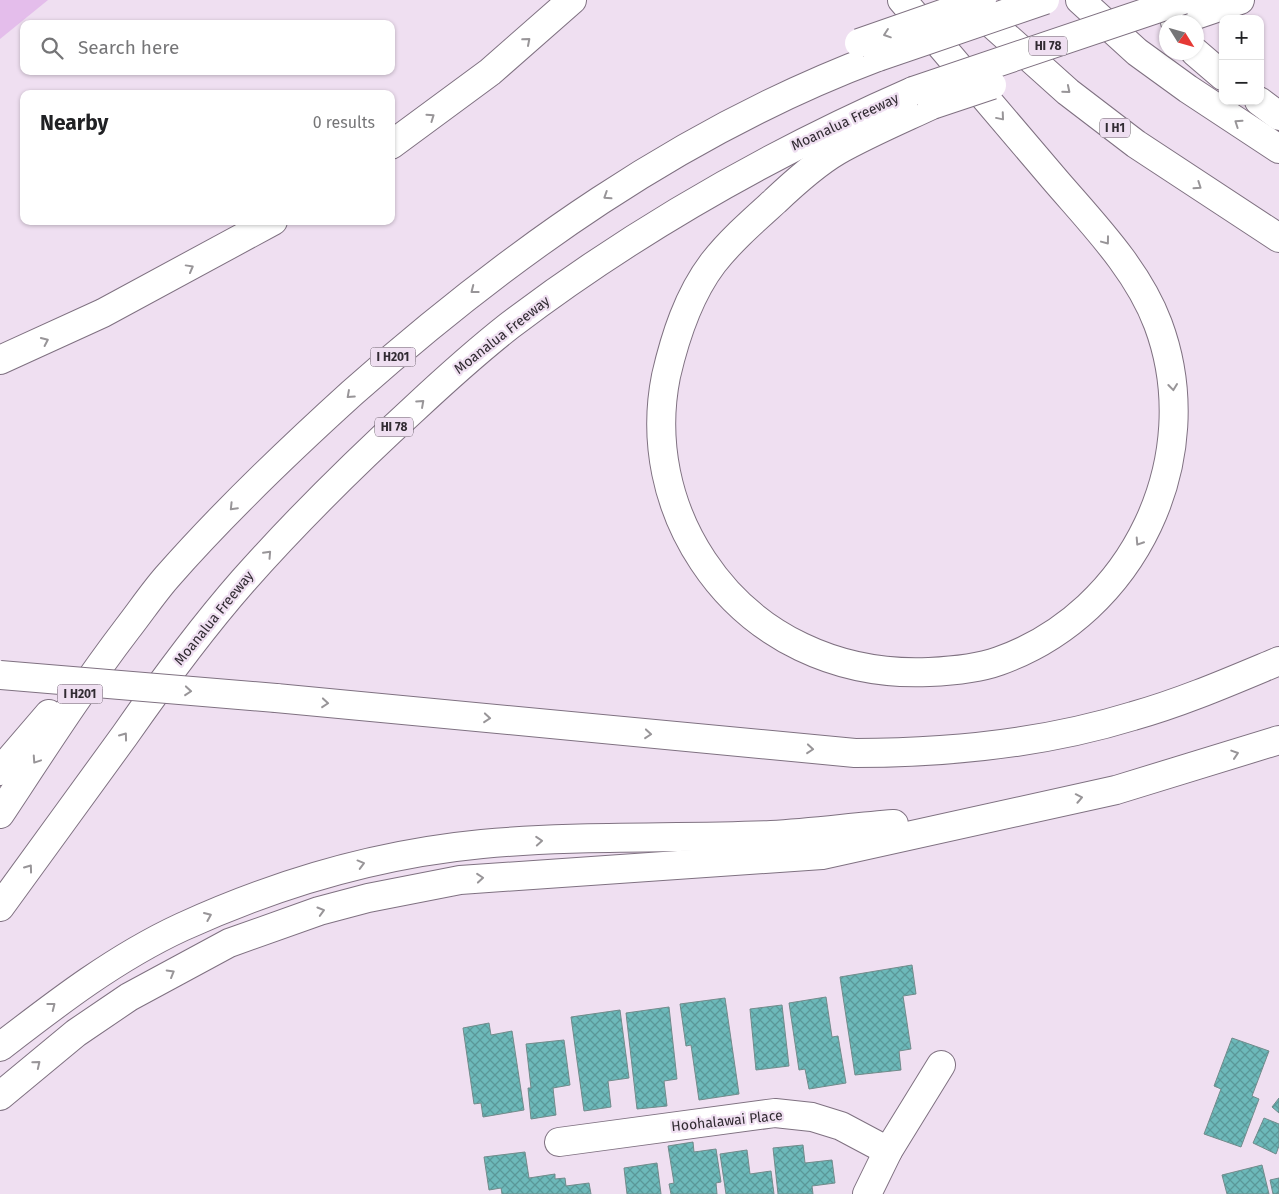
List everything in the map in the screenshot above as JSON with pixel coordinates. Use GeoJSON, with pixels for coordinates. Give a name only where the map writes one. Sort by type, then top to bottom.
{"type":"FeatureCollection","features":[{"type":"Feature","properties":{"kind":"main road"},"geometry":{"type":"LineString","coordinates":[[395,142],[490,72],[572,0]]}},
{"type":"Feature","properties":{"kind":"main road"},"geometry":{"type":"LineString","coordinates":[[902,0],[1106,240],[1138,284],[1157,321],[1166,352],[1174,388],[1175,425],[1171,458],[1162,495],[1146,531],[1127,562],[1073,620],[1036,644],[998,662],[958,670],[919,672],[877,671],[837,663],[806,650],[762,623],[736,602],[714,577],[694,548],[677,515],[665,475],[661,432],[664,385],[673,346],[691,301],[713,264],[748,225],[789,188],[833,153],[923,98],[1159,29]]}},
{"type":"Feature","properties":{"kind":"main road","name":"I H1"},"geometry":{"type":"LineString","coordinates":[[965,0],[1068,92],[1136,144],[1279,238]]}},
{"type":"Feature","properties":{"kind":"main road"},"geometry":{"type":"LineString","coordinates":[[869,50],[982,0]]}},
{"type":"Feature","properties":{"kind":"main road"},"geometry":{"type":"LineString","coordinates":[[869,50],[1045,0]]}},
{"type":"Feature","properties":{"kind":"main road"},"geometry":{"type":"LineString","coordinates":[[1080,0],[1137,52],[1279,149]]}},
{"type":"Feature","properties":{"kind":"main road"},"geometry":{"type":"LineString","coordinates":[[1133,0],[1159,21]]}},
{"type":"Feature","properties":{"kind":"main road","name":"Moanalua Freeway"},"geometry":{"type":"LineString","coordinates":[[0,907],[183,654],[242,582],[308,511],[380,440],[444,381],[508,327],[580,275],[666,219],[771,157],[834,126],[923,98],[1182,0]]}},
{"type":"Feature","properties":{"kind":"main road"},"geometry":{"type":"LineString","coordinates":[[1197,15],[1229,4]]}},
{"type":"Feature","properties":{"kind":"main road","name":"I H201"},"geometry":{"type":"LineString","coordinates":[[0,814],[103,661],[166,578],[238,502],[320,422],[396,354],[482,283],[556,230],[648,169],[815,65],[869,50]]}},
{"type":"Feature","properties":{"kind":"main road"},"geometry":{"type":"LineString","coordinates":[[1204,60],[1219,73]]}},
{"type":"Feature","properties":{"kind":"main road"},"geometry":{"type":"LineString","coordinates":[[1264,105],[1279,116]]}},
{"type":"Feature","properties":{"kind":"main road"},"geometry":{"type":"LineString","coordinates":[[0,360],[103,313],[266,225]]}},
{"type":"Feature","properties":{"kind":"main road"},"geometry":{"type":"LineString","coordinates":[[0,770],[166,578]]}},
{"type":"Feature","properties":{"kind":"main road"},"geometry":{"type":"LineString","coordinates":[[0,675],[276,698],[855,753],[905,753],[1004,746],[1094,727],[1175,702],[1279,661]]}},
{"type":"Feature","properties":{"kind":"main road"},"geometry":{"type":"LineString","coordinates":[[0,1096],[76,1033],[129,996],[229,943],[319,912],[368,898],[460,880],[822,855],[1031,807],[1116,790],[1279,740]]}},
{"type":"Feature","properties":{"kind":"main road"},"geometry":{"type":"LineString","coordinates":[[0,1047],[61,1000],[118,962],[180,928],[246,900],[304,880],[368,862],[482,844],[552,840],[773,835],[904,824],[1031,807]]}},
{"type":"Feature","properties":{"kind":"main road"},"geometry":{"type":"LineString","coordinates":[[867,1194],[888,1151],[940,1065]]}},
{"type":"Feature","properties":{"kind":"main road","name":"Hoohalawai Place"},"geometry":{"type":"LineString","coordinates":[[559,1142],[775,1113],[812,1117],[841,1126],[888,1151]]}},
{"type":"Feature","properties":{"kind":"shaded area"},"geometry":{"type":"Polygon","coordinates":[[[0,0],[48,0],[23,20],[20,20],[20,23],[0,39],[0,0]]]}},
{"type":"Feature","properties":{"kind":"building"},"geometry":{"type":"Polygon","coordinates":[[[912,965],[916,994],[903,996],[911,1049],[899,1051],[901,1070],[855,1075],[840,977],[912,965]]]}},
{"type":"Feature","properties":{"kind":"building"},"geometry":{"type":"Polygon","coordinates":[[[826,997],[832,1037],[838,1036],[846,1083],[809,1089],[805,1069],[799,1070],[789,1003],[826,997]]]}},
{"type":"Feature","properties":{"kind":"building"},"geometry":{"type":"Polygon","coordinates":[[[725,998],[739,1094],[699,1100],[691,1045],[686,1046],[680,1004],[725,998]]]}},
{"type":"Feature","properties":{"kind":"building"},"geometry":{"type":"Polygon","coordinates":[[[782,1005],[789,1066],[756,1070],[750,1009],[782,1005]]]}},
{"type":"Feature","properties":{"kind":"building"},"geometry":{"type":"Polygon","coordinates":[[[669,1007],[677,1079],[664,1081],[667,1106],[637,1109],[626,1013],[669,1007]]]}},
{"type":"Feature","properties":{"kind":"building"},"geometry":{"type":"Polygon","coordinates":[[[620,1010],[629,1078],[608,1081],[611,1107],[584,1111],[571,1017],[620,1010]]]}},
{"type":"Feature","properties":{"kind":"building"},"geometry":{"type":"Polygon","coordinates":[[[489,1023],[491,1035],[512,1031],[524,1110],[483,1117],[481,1103],[474,1104],[463,1028],[489,1023]]]}},
{"type":"Feature","properties":{"kind":"building"},"geometry":{"type":"Polygon","coordinates":[[[1232,1038],[1269,1051],[1252,1096],[1259,1099],[1241,1147],[1204,1134],[1221,1089],[1214,1086],[1232,1038]]]}},
{"type":"Feature","properties":{"kind":"building"},"geometry":{"type":"Polygon","coordinates":[[[564,1040],[570,1085],[553,1088],[556,1115],[531,1119],[528,1088],[531,1088],[526,1044],[564,1040]]]}},
{"type":"Feature","properties":{"kind":"building"},"geometry":{"type":"Polygon","coordinates":[[[1279,1098],[1279,1113],[1272,1107],[1279,1098]]]}},
{"type":"Feature","properties":{"kind":"building"},"geometry":{"type":"Polygon","coordinates":[[[1264,1118],[1279,1124],[1279,1146],[1276,1154],[1253,1143],[1264,1118]]]}},
{"type":"Feature","properties":{"kind":"building"},"geometry":{"type":"Polygon","coordinates":[[[693,1142],[694,1152],[716,1149],[721,1182],[716,1183],[717,1194],[671,1194],[669,1184],[674,1183],[668,1146],[693,1142]]]}},
{"type":"Feature","properties":{"kind":"building"},"geometry":{"type":"Polygon","coordinates":[[[803,1145],[805,1163],[832,1160],[835,1183],[812,1186],[813,1194],[778,1194],[773,1148],[803,1145]]]}},
{"type":"Feature","properties":{"kind":"building"},"geometry":{"type":"Polygon","coordinates":[[[747,1150],[750,1174],[771,1171],[774,1194],[726,1194],[720,1154],[747,1150]]]}},
{"type":"Feature","properties":{"kind":"building"},"geometry":{"type":"Polygon","coordinates":[[[525,1152],[529,1178],[555,1174],[555,1179],[565,1178],[566,1186],[589,1183],[591,1194],[502,1194],[501,1188],[489,1190],[484,1157],[525,1152]]]}},
{"type":"Feature","properties":{"kind":"building"},"geometry":{"type":"Polygon","coordinates":[[[657,1163],[661,1194],[627,1194],[624,1168],[657,1163]]]}},
{"type":"Feature","properties":{"kind":"building"},"geometry":{"type":"Polygon","coordinates":[[[1262,1165],[1269,1194],[1227,1194],[1222,1175],[1262,1165]]]}},
{"type":"Feature","properties":{"kind":"building"},"geometry":{"type":"Polygon","coordinates":[[[1279,1178],[1279,1194],[1273,1194],[1270,1180],[1279,1178]]]}}]}
